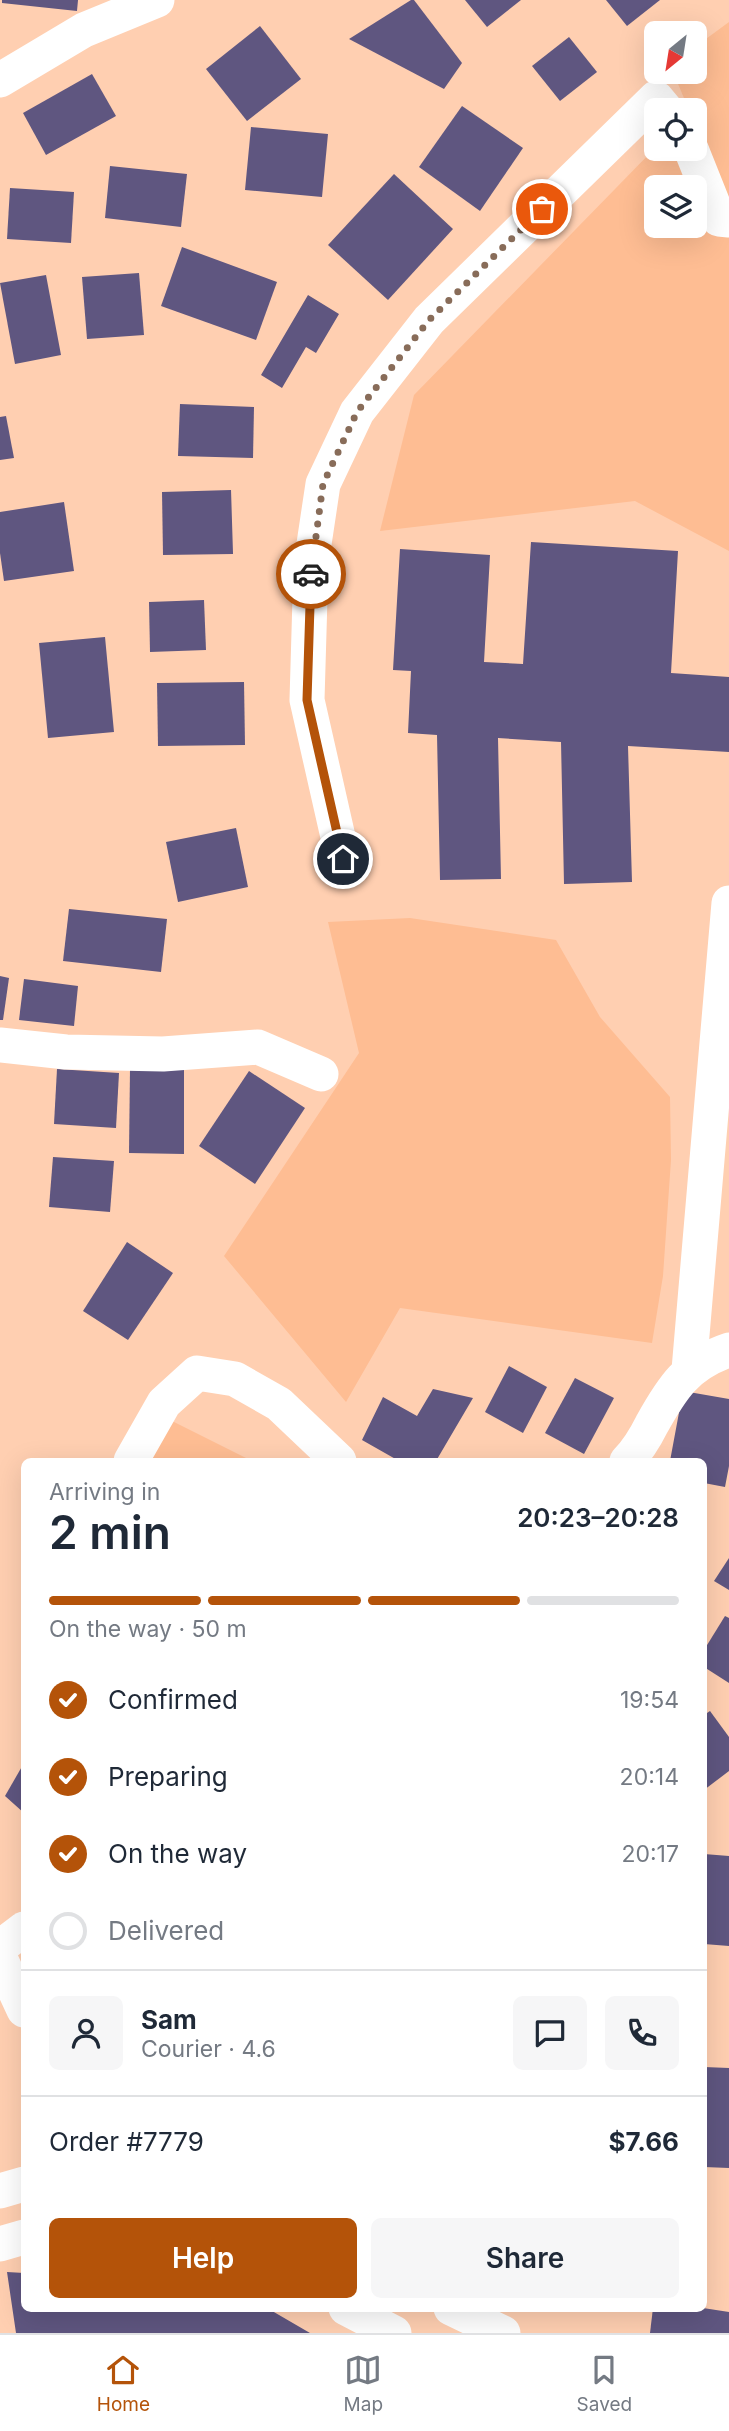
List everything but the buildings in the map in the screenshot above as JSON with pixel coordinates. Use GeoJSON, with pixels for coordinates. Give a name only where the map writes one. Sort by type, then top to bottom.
{"type":"FeatureCollection","features":[{"type":"Feature","properties":{"kind":"street"},"geometry":{"type":"LineString","coordinates":[[0,80],[84,30],[157,0]]}},
{"type":"Feature","properties":{"kind":"street"},"geometry":{"type":"LineString","coordinates":[[343,859],[307,700],[311,564],[323,484],[357,412],[429,320],[644,110]]}},
{"type":"Feature","properties":{"kind":"street"},"geometry":{"type":"LineString","coordinates":[[696,161],[719,219],[729,220]]}},
{"type":"Feature","properties":{"kind":"street"},"geometry":{"type":"LineString","coordinates":[[689,1370],[729,903]]}},
{"type":"Feature","properties":{"kind":"street"},"geometry":{"type":"LineString","coordinates":[[0,1045],[66,1052],[163,1054],[258,1047],[321,1074]]}},
{"type":"Feature","properties":{"kind":"street"},"geometry":{"type":"LineString","coordinates":[[631,1458],[669,1392],[689,1370],[714,1355],[729,1350]]}},
{"type":"Feature","properties":{"kind":"street"},"geometry":{"type":"LineString","coordinates":[[133,1458],[164,1403],[197,1373],[235,1380],[279,1404],[336,1458]]}},
{"type":"Feature","properties":{"kind":"street"},"geometry":{"type":"LineString","coordinates":[[0,1947],[21,1931]]}},
{"type":"Feature","properties":{"kind":"street"},"geometry":{"type":"LineString","coordinates":[[0,1958],[21,2004]]}},
{"type":"Feature","properties":{"kind":"street"},"geometry":{"type":"LineString","coordinates":[[0,2192],[21,2185]]}},
{"type":"Feature","properties":{"kind":"street"},"geometry":{"type":"LineString","coordinates":[[0,2244],[21,2238]]}},
{"type":"Feature","properties":{"kind":"street"},"geometry":{"type":"LineString","coordinates":[[354,2312],[394,2333]]}},
{"type":"Feature","properties":{"kind":"street"},"geometry":{"type":"LineString","coordinates":[[459,2312],[503,2333]]}},
{"type":"Feature","properties":{"kind":"shaded area"},"geometry":{"type":"Polygon","coordinates":[[[729,22],[729,551],[635,501],[380,531],[414,395],[644,159],[707,161],[707,98],[684,98],[678,84],[707,84],[707,38],[729,22]]]}},
{"type":"Feature","properties":{"kind":"shaded area"},"geometry":{"type":"Polygon","coordinates":[[[410,918],[556,940],[600,1017],[670,1097],[671,1160],[663,1276],[652,1343],[400,1308],[346,1402],[224,1256],[359,1053],[328,922],[410,918]]]}},
{"type":"Feature","properties":{"kind":"shaded area"},"geometry":{"type":"Polygon","coordinates":[[[168,1419],[246,1458],[148,1458],[168,1419]]]}},
{"type":"Feature","properties":{"kind":"way so far"},"geometry":{"type":"LineString","coordinates":[[311,574],[323,484],[357,412],[429,320],[542,209]]}},
{"type":"Feature","properties":{"kind":"route"},"geometry":{"type":"LineString","coordinates":[[311,574],[307,700],[343,859]]}}]}
